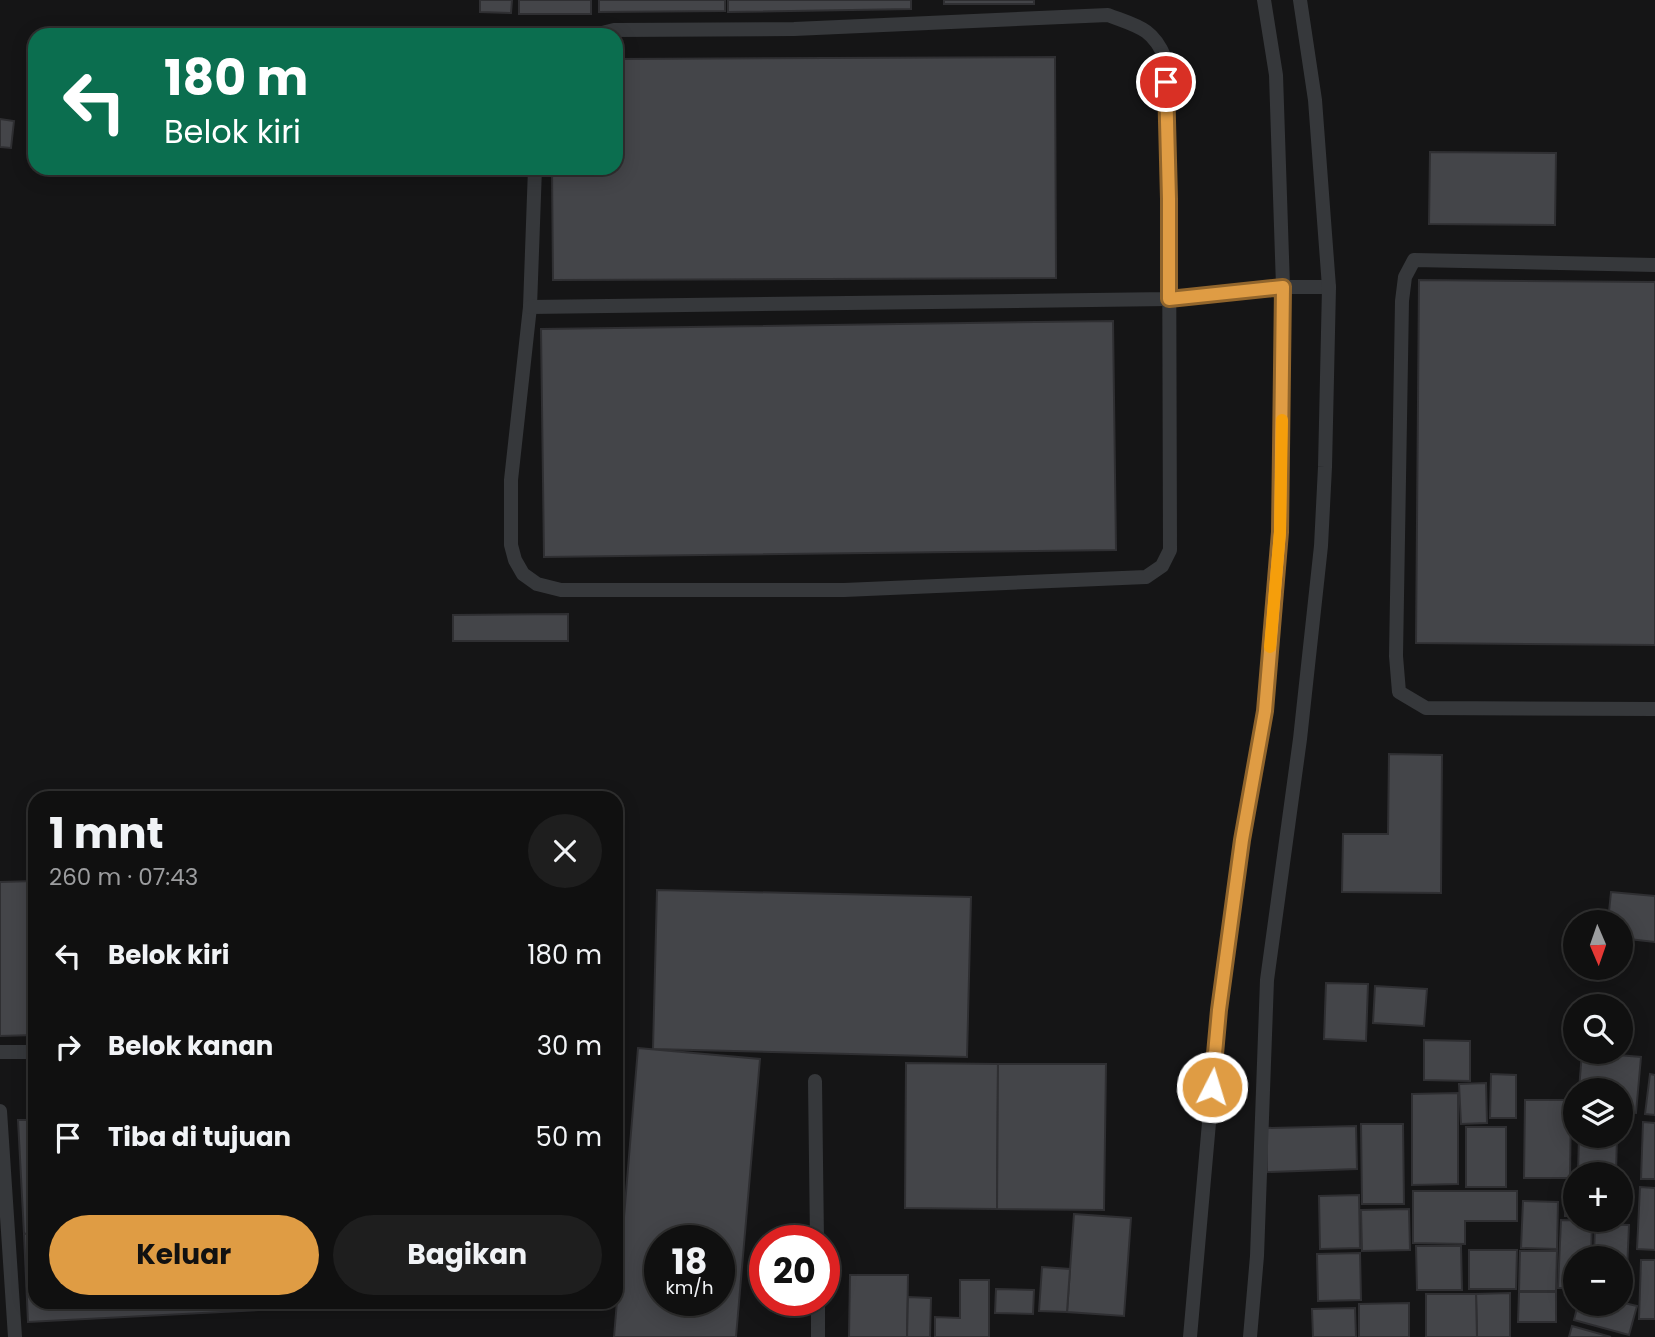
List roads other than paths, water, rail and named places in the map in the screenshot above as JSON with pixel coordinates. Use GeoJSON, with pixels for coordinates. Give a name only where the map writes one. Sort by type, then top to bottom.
{"type":"FeatureCollection","features":[{"type":"Feature","properties":{"kind":"lane"},"geometry":{"type":"LineString","coordinates":[[1189,1337],[1219,1010],[1242,840],[1266,698],[1280,532],[1283,287],[1276,75],[1264,0]]}},
{"type":"Feature","properties":{"kind":"lane"},"geometry":{"type":"LineString","coordinates":[[1251,1337],[1257,1256],[1267,980],[1300,739],[1321,546],[1325,467],[1329,287],[1315,100],[1300,0]]}},
{"type":"Feature","properties":{"kind":"lane"},"geometry":{"type":"LineString","coordinates":[[535,175],[530,307],[511,480],[511,545],[523,574],[537,584],[561,590],[844,590],[1146,577],[1162,566],[1170,550],[1169,199],[1165,58],[1158,39],[1136,25],[1108,15],[794,29],[623,30]]}},
{"type":"Feature","properties":{"kind":"lane"},"geometry":{"type":"LineString","coordinates":[[1655,265],[1414,260],[1405,277],[1402,301],[1396,656],[1399,692],[1426,708],[1655,709]]}},
{"type":"Feature","properties":{"kind":"lane"},"geometry":{"type":"LineString","coordinates":[[530,307],[1169,299],[1283,287],[1329,287]]}},
{"type":"Feature","properties":{"kind":"lane"},"geometry":{"type":"LineString","coordinates":[[0,1052],[28,1052]]}},
{"type":"Feature","properties":{"kind":"lane"},"geometry":{"type":"LineString","coordinates":[[815,1081],[817,1225]]}},
{"type":"Feature","properties":{"kind":"lane"},"geometry":{"type":"LineString","coordinates":[[0,1111],[15,1337]]}},
{"type":"Feature","properties":{"kind":"lane"},"geometry":{"type":"LineString","coordinates":[[818,1316],[818,1337]]}}]}
